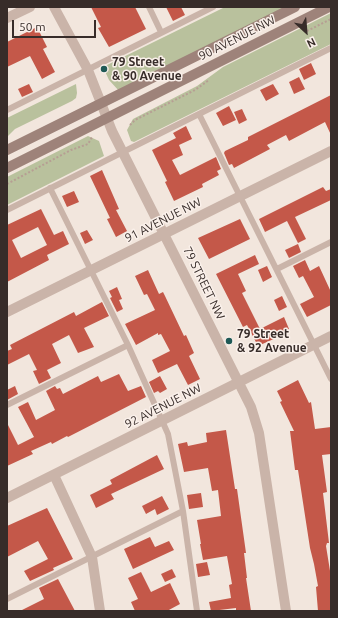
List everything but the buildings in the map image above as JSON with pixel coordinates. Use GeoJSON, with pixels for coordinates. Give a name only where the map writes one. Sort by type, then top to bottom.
{"type":"FeatureCollection","features":[{"type":"Feature","properties":{"kind":"main road","name":"90 AVENUE NW"},"geometry":{"type":"LineString","coordinates":[[7,150],[295,7]]}},
{"type":"Feature","properties":{"kind":"main road","name":"90 AVENUE NW"},"geometry":{"type":"LineString","coordinates":[[7,168],[329,7]]}},
{"type":"Feature","properties":{"kind":"street"},"geometry":{"type":"LineString","coordinates":[[7,18],[30,7]]}},
{"type":"Feature","properties":{"kind":"street","name":"79 STREET NW"},"geometry":{"type":"LineString","coordinates":[[54,7],[88,70],[122,152],[165,234],[251,407],[259,432],[286,611]]}},
{"type":"Feature","properties":{"kind":"street","name":"91 AVENUE NW"},"geometry":{"type":"LineString","coordinates":[[7,312],[331,151]]}},
{"type":"Feature","properties":{"kind":"street","name":"92 AVENUE NW"},"geometry":{"type":"LineString","coordinates":[[7,498],[331,336]]}},
{"type":"Feature","properties":{"kind":"street"},"geometry":{"type":"LineString","coordinates":[[54,475],[92,557],[100,611]]}},
{"type":"Feature","properties":{"kind":"lane"},"geometry":{"type":"LineString","coordinates":[[149,7],[161,32]]}},
{"type":"Feature","properties":{"kind":"lane"},"geometry":{"type":"LineString","coordinates":[[7,101],[9,109],[213,7]]}},
{"type":"Feature","properties":{"kind":"lane"},"geometry":{"type":"LineString","coordinates":[[7,210],[331,48]]}},
{"type":"Feature","properties":{"kind":"lane"},"geometry":{"type":"LineString","coordinates":[[199,114],[331,379]]}},
{"type":"Feature","properties":{"kind":"lane"},"geometry":{"type":"LineString","coordinates":[[50,188],[128,345],[168,434],[183,511],[197,611]]}},
{"type":"Feature","properties":{"kind":"lane"},"geometry":{"type":"LineString","coordinates":[[277,269],[331,242]]}},
{"type":"Feature","properties":{"kind":"lane"},"geometry":{"type":"LineString","coordinates":[[7,405],[128,345]]}},
{"type":"Feature","properties":{"kind":"lane"},"geometry":{"type":"LineString","coordinates":[[7,599],[183,511]]}},
{"type":"Feature","properties":{"kind":"path"},"geometry":{"type":"LineString","coordinates":[[303,33],[331,19]]}},
{"type":"Feature","properties":{"kind":"path"},"geometry":{"type":"LineString","coordinates":[[130,125],[135,120],[195,90],[211,78]]}},
{"type":"Feature","properties":{"kind":"path"},"geometry":{"type":"LineString","coordinates":[[7,184],[71,150],[88,144],[93,136]]}},
{"type":"Feature","properties":{"kind":"green space"},"geometry":{"type":"Polygon","coordinates":[[[225,7],[287,7],[119,91],[109,80],[103,67],[225,7]]]}},
{"type":"Feature","properties":{"kind":"green space"},"geometry":{"type":"Polygon","coordinates":[[[331,13],[331,44],[134,142],[131,141],[127,130],[133,119],[197,86],[223,67],[331,13]]]}},
{"type":"Feature","properties":{"kind":"green space"},"geometry":{"type":"Polygon","coordinates":[[[76,84],[76,98],[15,129],[7,137],[7,118],[76,84]]]}},
{"type":"Feature","properties":{"kind":"green space"},"geometry":{"type":"Polygon","coordinates":[[[88,136],[99,141],[104,156],[7,205],[7,177],[88,136]]]}},
{"type":"Feature","properties":{"kind":"place","name":"79 Street & 90 Avenue"},"geometry":{"type":"Point","coordinates":[104,69]}},
{"type":"Feature","properties":{"kind":"place","name":"79 Street & 92 Avenue"},"geometry":{"type":"Point","coordinates":[229,341]}}]}
